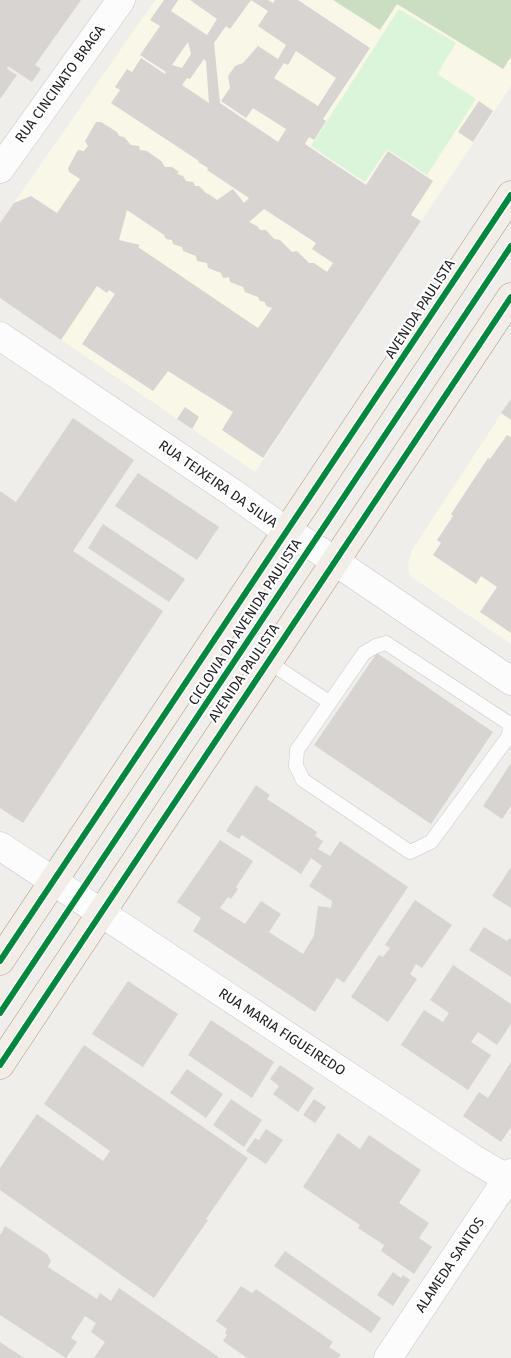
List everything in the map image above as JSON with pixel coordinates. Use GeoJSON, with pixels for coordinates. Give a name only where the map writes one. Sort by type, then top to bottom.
{"type":"FeatureCollection","features":[{"type":"Feature","properties":{"kind":"main road","name":"AVENIDA PAULISTA"},"geometry":{"type":"LineString","coordinates":[[0,961],[511,195]]}},
{"type":"Feature","properties":{"kind":"main road","name":"AVENIDA PAULISTA"},"geometry":{"type":"LineString","coordinates":[[0,1064],[511,297]]}},
{"type":"Feature","properties":{"kind":"street","name":"RUA CINCINATO BRAGA"},"geometry":{"type":"LineString","coordinates":[[0,169],[121,0]]}},
{"type":"Feature","properties":{"kind":"street","name":"RUA TEIXEIRA DA SILVA"},"geometry":{"type":"LineString","coordinates":[[0,336],[233,493],[286,531],[511,680]]}},
{"type":"Feature","properties":{"kind":"street","name":"RUA MARIA FIGUEIREDO"},"geometry":{"type":"LineString","coordinates":[[0,846],[474,1159],[510,1178]]}},
{"type":"Feature","properties":{"kind":"street","name":"ALAMEDA SANTOS"},"geometry":{"type":"LineString","coordinates":[[388,1358],[510,1178]]}},
{"type":"Feature","properties":{"kind":"lane"},"geometry":{"type":"LineString","coordinates":[[386,643],[510,724],[509,736],[431,842],[410,852],[303,780],[296,766],[297,750],[329,702],[364,653],[386,643]]}},
{"type":"Feature","properties":{"kind":"lane"},"geometry":{"type":"LineString","coordinates":[[267,661],[329,702]]}},
{"type":"Feature","properties":{"kind":"shaded area"},"geometry":{"type":"Polygon","coordinates":[[[155,0],[511,0],[511,86],[255,472],[0,298],[0,223],[155,0]]]}},
{"type":"Feature","properties":{"kind":"shaded area"},"geometry":{"type":"Polygon","coordinates":[[[511,399],[511,644],[410,576],[408,565],[412,550],[511,399]]]}},
{"type":"Feature","properties":{"kind":"green space"},"geometry":{"type":"Polygon","coordinates":[[[333,0],[511,0],[511,57],[503,69],[397,4],[380,30],[333,0]]]}},
{"type":"Feature","properties":{"kind":"green space"},"geometry":{"type":"Polygon","coordinates":[[[399,9],[456,43],[437,74],[476,99],[427,175],[387,149],[365,182],[311,146],[399,9]]]}},
{"type":"Feature","properties":{"kind":"building"},"geometry":{"type":"Polygon","coordinates":[[[0,0],[81,0],[35,65],[41,69],[32,82],[8,66],[7,69],[17,75],[0,99],[0,0]]]}},
{"type":"Feature","properties":{"kind":"building"},"geometry":{"type":"Polygon","coordinates":[[[164,0],[178,0],[171,11],[207,35],[217,19],[190,0],[251,0],[268,0],[273,3],[275,0],[298,0],[370,48],[323,119],[326,121],[314,140],[309,137],[305,144],[366,185],[388,151],[433,181],[411,215],[421,221],[263,458],[222,430],[233,412],[168,371],[153,391],[82,344],[115,294],[109,290],[107,293],[97,286],[61,340],[0,298],[0,223],[14,203],[31,196],[57,213],[80,179],[69,172],[68,168],[78,150],[84,151],[88,146],[85,141],[96,122],[101,122],[117,132],[119,136],[124,137],[131,145],[139,146],[140,150],[147,151],[161,161],[165,167],[172,167],[186,181],[193,182],[195,186],[199,186],[217,200],[233,189],[244,203],[249,198],[207,170],[208,168],[199,161],[111,103],[120,90],[115,87],[127,69],[132,72],[141,58],[165,74],[166,72],[140,55],[160,26],[150,20],[164,0]],[[251,0],[230,29],[226,26],[214,43],[220,103],[278,142],[286,129],[253,108],[246,118],[221,101],[230,88],[228,76],[235,66],[243,63],[258,46],[278,59],[286,45],[258,26],[268,11],[251,0]],[[188,42],[172,65],[182,68],[191,54],[188,42]],[[296,51],[288,65],[284,63],[274,78],[318,106],[336,78],[296,51]],[[204,59],[190,79],[187,78],[182,85],[209,103],[206,61],[204,59]],[[264,209],[249,222],[260,230],[266,230],[274,239],[280,240],[292,252],[297,251],[309,263],[314,263],[327,272],[333,263],[312,249],[316,243],[264,209]],[[127,210],[119,240],[140,245],[138,247],[258,328],[272,308],[266,306],[265,302],[260,301],[258,297],[245,292],[243,287],[230,282],[229,277],[223,278],[221,273],[208,268],[207,263],[197,261],[196,256],[183,251],[182,247],[173,244],[172,240],[166,239],[164,235],[127,210]]]}},
{"type":"Feature","properties":{"kind":"building"},"geometry":{"type":"Polygon","coordinates":[[[479,101],[493,111],[473,142],[458,132],[479,101]]]}},
{"type":"Feature","properties":{"kind":"building"},"geometry":{"type":"Polygon","coordinates":[[[511,399],[511,420],[501,413],[511,399]]]}},
{"type":"Feature","properties":{"kind":"building"},"geometry":{"type":"Polygon","coordinates":[[[185,407],[199,417],[192,429],[177,419],[185,407]]]}},
{"type":"Feature","properties":{"kind":"building"},"geometry":{"type":"Polygon","coordinates":[[[73,418],[134,460],[73,551],[163,611],[23,823],[0,808],[0,491],[16,502],[73,418]]]}},
{"type":"Feature","properties":{"kind":"building"},"geometry":{"type":"Polygon","coordinates":[[[507,435],[511,437],[511,633],[480,612],[497,587],[481,576],[476,584],[433,555],[441,543],[437,540],[453,516],[451,514],[488,458],[490,459],[507,435]]]}},
{"type":"Feature","properties":{"kind":"building"},"geometry":{"type":"Polygon","coordinates":[[[138,473],[219,527],[197,560],[115,506],[138,473]]]}},
{"type":"Feature","properties":{"kind":"building"},"geometry":{"type":"Polygon","coordinates":[[[103,524],[185,579],[169,602],[88,548],[103,524]]]}},
{"type":"Feature","properties":{"kind":"building"},"geometry":{"type":"Polygon","coordinates":[[[377,653],[493,732],[431,824],[314,745],[377,653]]]}},
{"type":"Feature","properties":{"kind":"building"},"geometry":{"type":"Polygon","coordinates":[[[511,763],[511,806],[502,819],[483,806],[511,763]]]}},
{"type":"Feature","properties":{"kind":"building"},"geometry":{"type":"Polygon","coordinates":[[[256,785],[270,795],[267,799],[317,832],[315,836],[323,841],[318,849],[330,856],[340,841],[408,887],[344,983],[337,978],[315,1012],[193,931],[201,918],[177,902],[220,840],[253,861],[236,887],[238,889],[231,899],[228,897],[220,908],[245,924],[261,901],[281,914],[269,932],[303,954],[314,936],[318,906],[331,908],[332,901],[309,886],[322,866],[311,858],[301,874],[242,835],[239,839],[226,831],[256,785]]]}},
{"type":"Feature","properties":{"kind":"building"},"geometry":{"type":"Polygon","coordinates":[[[511,867],[511,908],[492,896],[511,867]]]}},
{"type":"Feature","properties":{"kind":"building"},"geometry":{"type":"Polygon","coordinates":[[[415,900],[452,925],[422,968],[416,964],[410,974],[417,979],[388,1022],[351,997],[379,955],[383,957],[390,948],[385,945],[415,900]]]}},
{"type":"Feature","properties":{"kind":"building"},"geometry":{"type":"Polygon","coordinates":[[[484,927],[507,941],[509,938],[511,939],[511,977],[469,950],[484,927]]]}},
{"type":"Feature","properties":{"kind":"building"},"geometry":{"type":"Polygon","coordinates":[[[453,965],[511,1004],[511,1024],[497,1045],[478,1032],[471,1042],[491,1055],[468,1090],[401,1045],[424,1010],[443,1022],[449,1013],[430,1000],[453,965]]]}},
{"type":"Feature","properties":{"kind":"building"},"geometry":{"type":"Polygon","coordinates":[[[128,981],[178,1014],[143,1067],[92,1034],[128,981]]]}},
{"type":"Feature","properties":{"kind":"building"},"geometry":{"type":"Polygon","coordinates":[[[211,1020],[274,1062],[252,1098],[188,1055],[211,1020]]]}},
{"type":"Feature","properties":{"kind":"building"},"geometry":{"type":"Polygon","coordinates":[[[84,1045],[248,1158],[154,1298],[0,1190],[0,1168],[37,1114],[103,1161],[110,1151],[44,1104],[84,1045]]]}},
{"type":"Feature","properties":{"kind":"building"},"geometry":{"type":"Polygon","coordinates":[[[511,1062],[511,1127],[501,1142],[463,1116],[479,1092],[488,1098],[511,1062]]]}},
{"type":"Feature","properties":{"kind":"building"},"geometry":{"type":"Polygon","coordinates":[[[280,1065],[314,1088],[298,1112],[273,1094],[279,1086],[270,1079],[280,1065]]]}},
{"type":"Feature","properties":{"kind":"building"},"geometry":{"type":"Polygon","coordinates":[[[187,1069],[223,1094],[206,1118],[170,1093],[187,1069]]]}},
{"type":"Feature","properties":{"kind":"building"},"geometry":{"type":"Polygon","coordinates":[[[231,1099],[262,1120],[244,1147],[213,1125],[231,1099]]]}},
{"type":"Feature","properties":{"kind":"building"},"geometry":{"type":"Polygon","coordinates":[[[314,1099],[326,1107],[315,1123],[303,1115],[314,1099]]]}},
{"type":"Feature","properties":{"kind":"building"},"geometry":{"type":"Polygon","coordinates":[[[266,1129],[283,1140],[266,1164],[246,1151],[255,1138],[259,1140],[266,1129]]]}},
{"type":"Feature","properties":{"kind":"building"},"geometry":{"type":"Polygon","coordinates":[[[338,1133],[360,1149],[369,1135],[421,1170],[399,1203],[429,1223],[419,1238],[432,1247],[414,1274],[381,1251],[384,1245],[358,1228],[360,1225],[303,1187],[338,1133]]]}},
{"type":"Feature","properties":{"kind":"building"},"geometry":{"type":"Polygon","coordinates":[[[5,1226],[47,1254],[51,1261],[48,1267],[97,1299],[100,1293],[111,1301],[119,1288],[220,1358],[94,1358],[105,1342],[91,1332],[96,1323],[85,1316],[71,1338],[77,1342],[66,1358],[0,1315],[0,1234],[5,1226]]]}},
{"type":"Feature","properties":{"kind":"building"},"geometry":{"type":"Polygon","coordinates":[[[285,1251],[381,1318],[371,1333],[274,1266],[285,1251]]]}},
{"type":"Feature","properties":{"kind":"building"},"geometry":{"type":"Polygon","coordinates":[[[393,1272],[401,1278],[403,1275],[410,1280],[393,1306],[377,1295],[393,1272]]]}},
{"type":"Feature","properties":{"kind":"building"},"geometry":{"type":"Polygon","coordinates":[[[241,1286],[252,1293],[256,1289],[333,1342],[329,1347],[341,1355],[338,1358],[247,1358],[223,1341],[227,1335],[225,1333],[227,1329],[216,1321],[241,1286]]]}},
{"type":"Feature","properties":{"kind":"building"},"geometry":{"type":"Polygon","coordinates":[[[0,1342],[24,1358],[0,1358],[0,1342]]]}},
{"type":"Feature","properties":{"kind":"cycle path","name":"CICLOVIA DA AVENIDA PAULISTA"},"geometry":{"type":"LineString","coordinates":[[0,961],[511,195]]}},
{"type":"Feature","properties":{"kind":"cycle path","name":"CICLOVIA DA AVENIDA PAULISTA"},"geometry":{"type":"LineString","coordinates":[[0,1013],[511,246]]}},
{"type":"Feature","properties":{"kind":"cycle path"},"geometry":{"type":"LineString","coordinates":[[0,1065],[511,297]]}}]}
